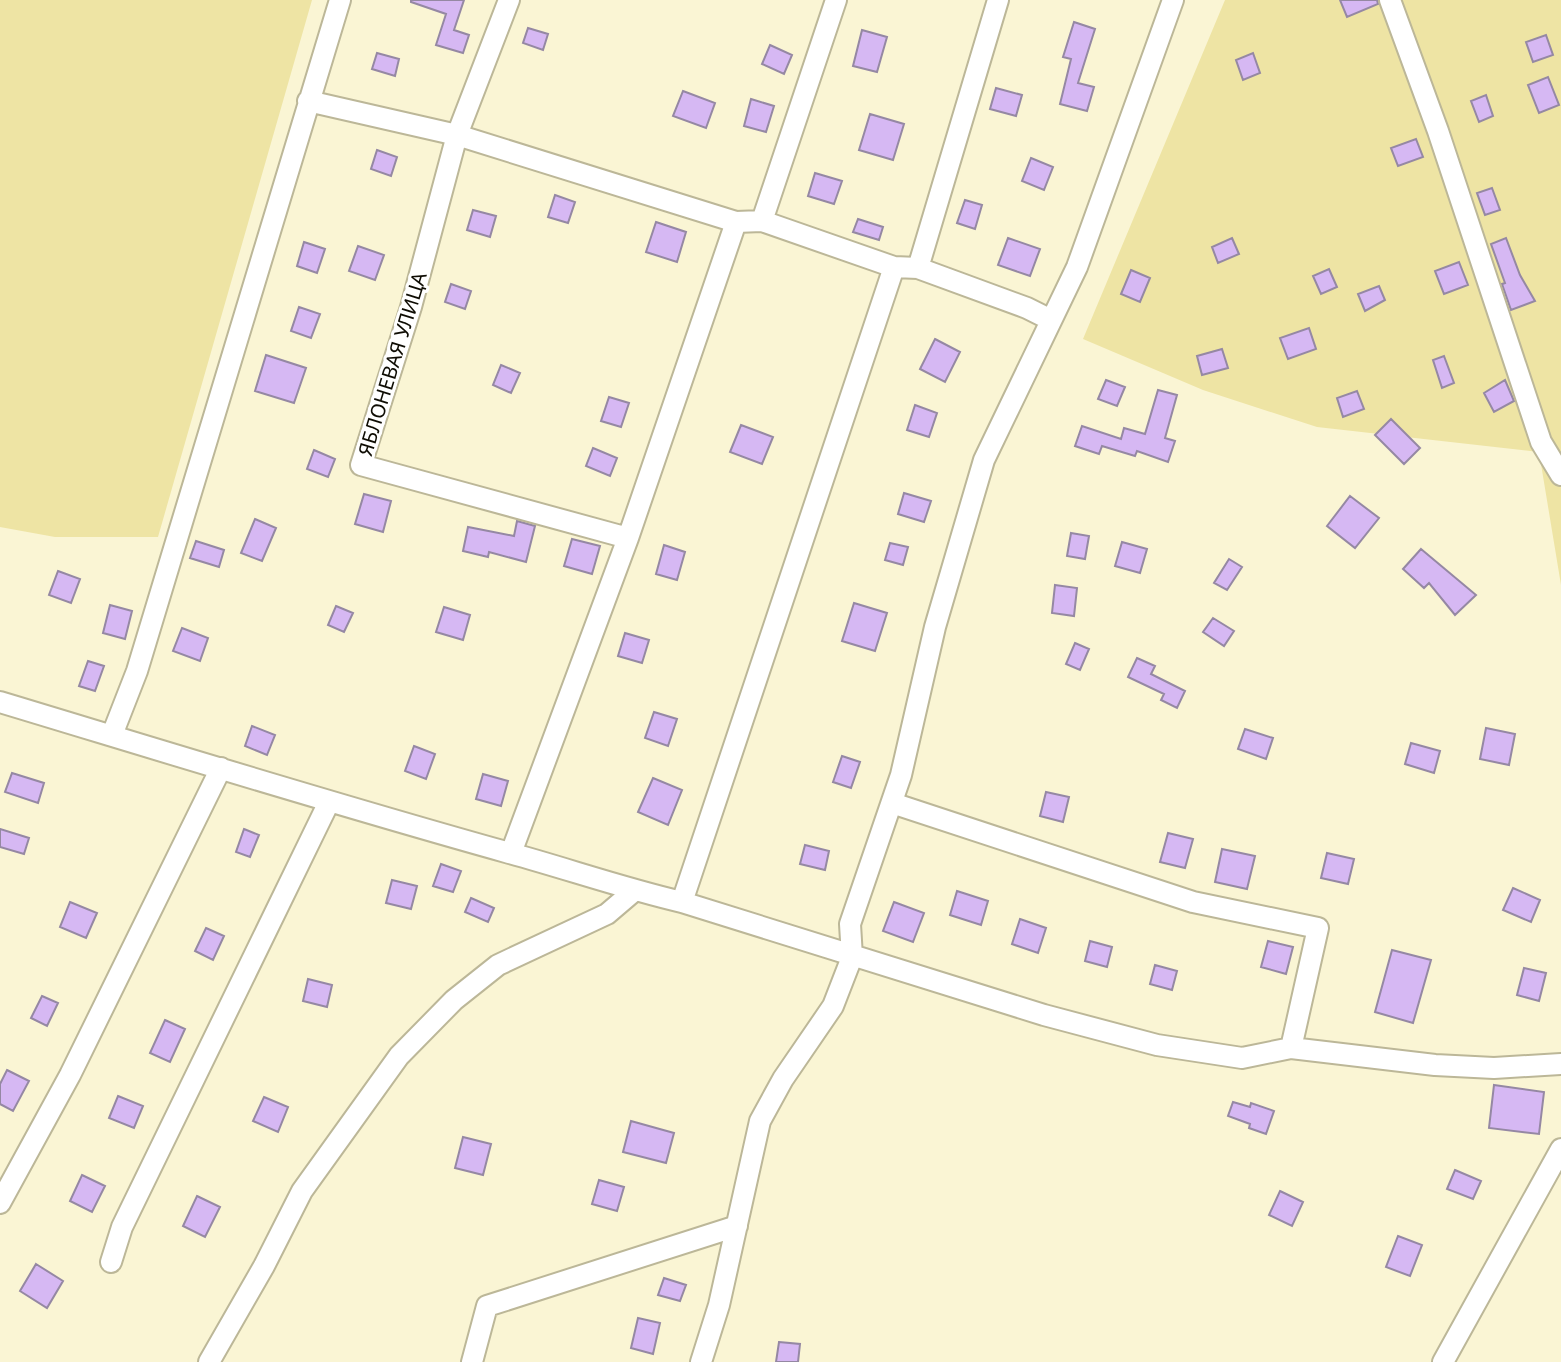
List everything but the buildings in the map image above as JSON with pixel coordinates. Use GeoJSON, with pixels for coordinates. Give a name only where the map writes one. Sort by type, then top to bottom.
{"type":"FeatureCollection","features":[{"type":"Feature","properties":{"kind":"street"},"geometry":{"type":"LineString","coordinates":[[112,735],[137,671],[340,0]]}},
{"type":"Feature","properties":{"kind":"street","name":"ЯБЛОНЕВАЯ УЛИЦА"},"geometry":{"type":"LineString","coordinates":[[509,0],[457,135],[411,307],[361,465],[628,538]]}},
{"type":"Feature","properties":{"kind":"street"},"geometry":{"type":"LineString","coordinates":[[762,221],[836,0]]}},
{"type":"Feature","properties":{"kind":"street"},"geometry":{"type":"LineString","coordinates":[[918,268],[998,0]]}},
{"type":"Feature","properties":{"kind":"street"},"geometry":{"type":"LineString","coordinates":[[701,1362],[719,1305],[760,1121],[783,1079],[833,1006],[852,957],[850,924],[901,775],[935,627],[984,460],[1077,267],[1173,0]]}},
{"type":"Feature","properties":{"kind":"street"},"geometry":{"type":"LineString","coordinates":[[1390,0],[1438,131],[1541,442],[1561,475]]}},
{"type":"Feature","properties":{"kind":"street"},"geometry":{"type":"LineString","coordinates":[[308,101],[457,135],[736,222],[762,221],[894,267],[918,268],[1027,308],[1051,320]]}},
{"type":"Feature","properties":{"kind":"street"},"geometry":{"type":"LineString","coordinates":[[511,853],[628,538],[736,222]]}},
{"type":"Feature","properties":{"kind":"street"},"geometry":{"type":"LineString","coordinates":[[682,902],[894,267]]}},
{"type":"Feature","properties":{"kind":"street"},"geometry":{"type":"LineString","coordinates":[[0,702],[329,802],[634,891],[682,902],[1044,1015],[1157,1045],[1242,1058],[1291,1048],[1435,1065],[1494,1068],[1561,1064]]}},
{"type":"Feature","properties":{"kind":"street"},"geometry":{"type":"LineString","coordinates":[[0,1203],[70,1075],[221,768]]}},
{"type":"Feature","properties":{"kind":"street"},"geometry":{"type":"LineString","coordinates":[[111,1262],[122,1227],[329,802]]}},
{"type":"Feature","properties":{"kind":"street"},"geometry":{"type":"LineString","coordinates":[[892,803],[1193,902],[1318,928],[1291,1048]]}},
{"type":"Feature","properties":{"kind":"street"},"geometry":{"type":"LineString","coordinates":[[209,1362],[264,1266],[302,1191],[399,1056],[454,1000],[498,965],[607,914],[634,891]]}},
{"type":"Feature","properties":{"kind":"street"},"geometry":{"type":"LineString","coordinates":[[1443,1362],[1561,1149]]}},
{"type":"Feature","properties":{"kind":"street"},"geometry":{"type":"LineString","coordinates":[[472,1362],[487,1306],[737,1226]]}},
{"type":"Feature","properties":{"kind":"shaded area"},"geometry":{"type":"Polygon","coordinates":[[[0,0],[312,0],[158,537],[55,537],[0,527],[0,0]]]}},
{"type":"Feature","properties":{"kind":"shaded area"},"geometry":{"type":"Polygon","coordinates":[[[1225,0],[1561,0],[1561,585],[1539,452],[1317,427],[1203,390],[1083,339],[1225,0]]]}}]}
